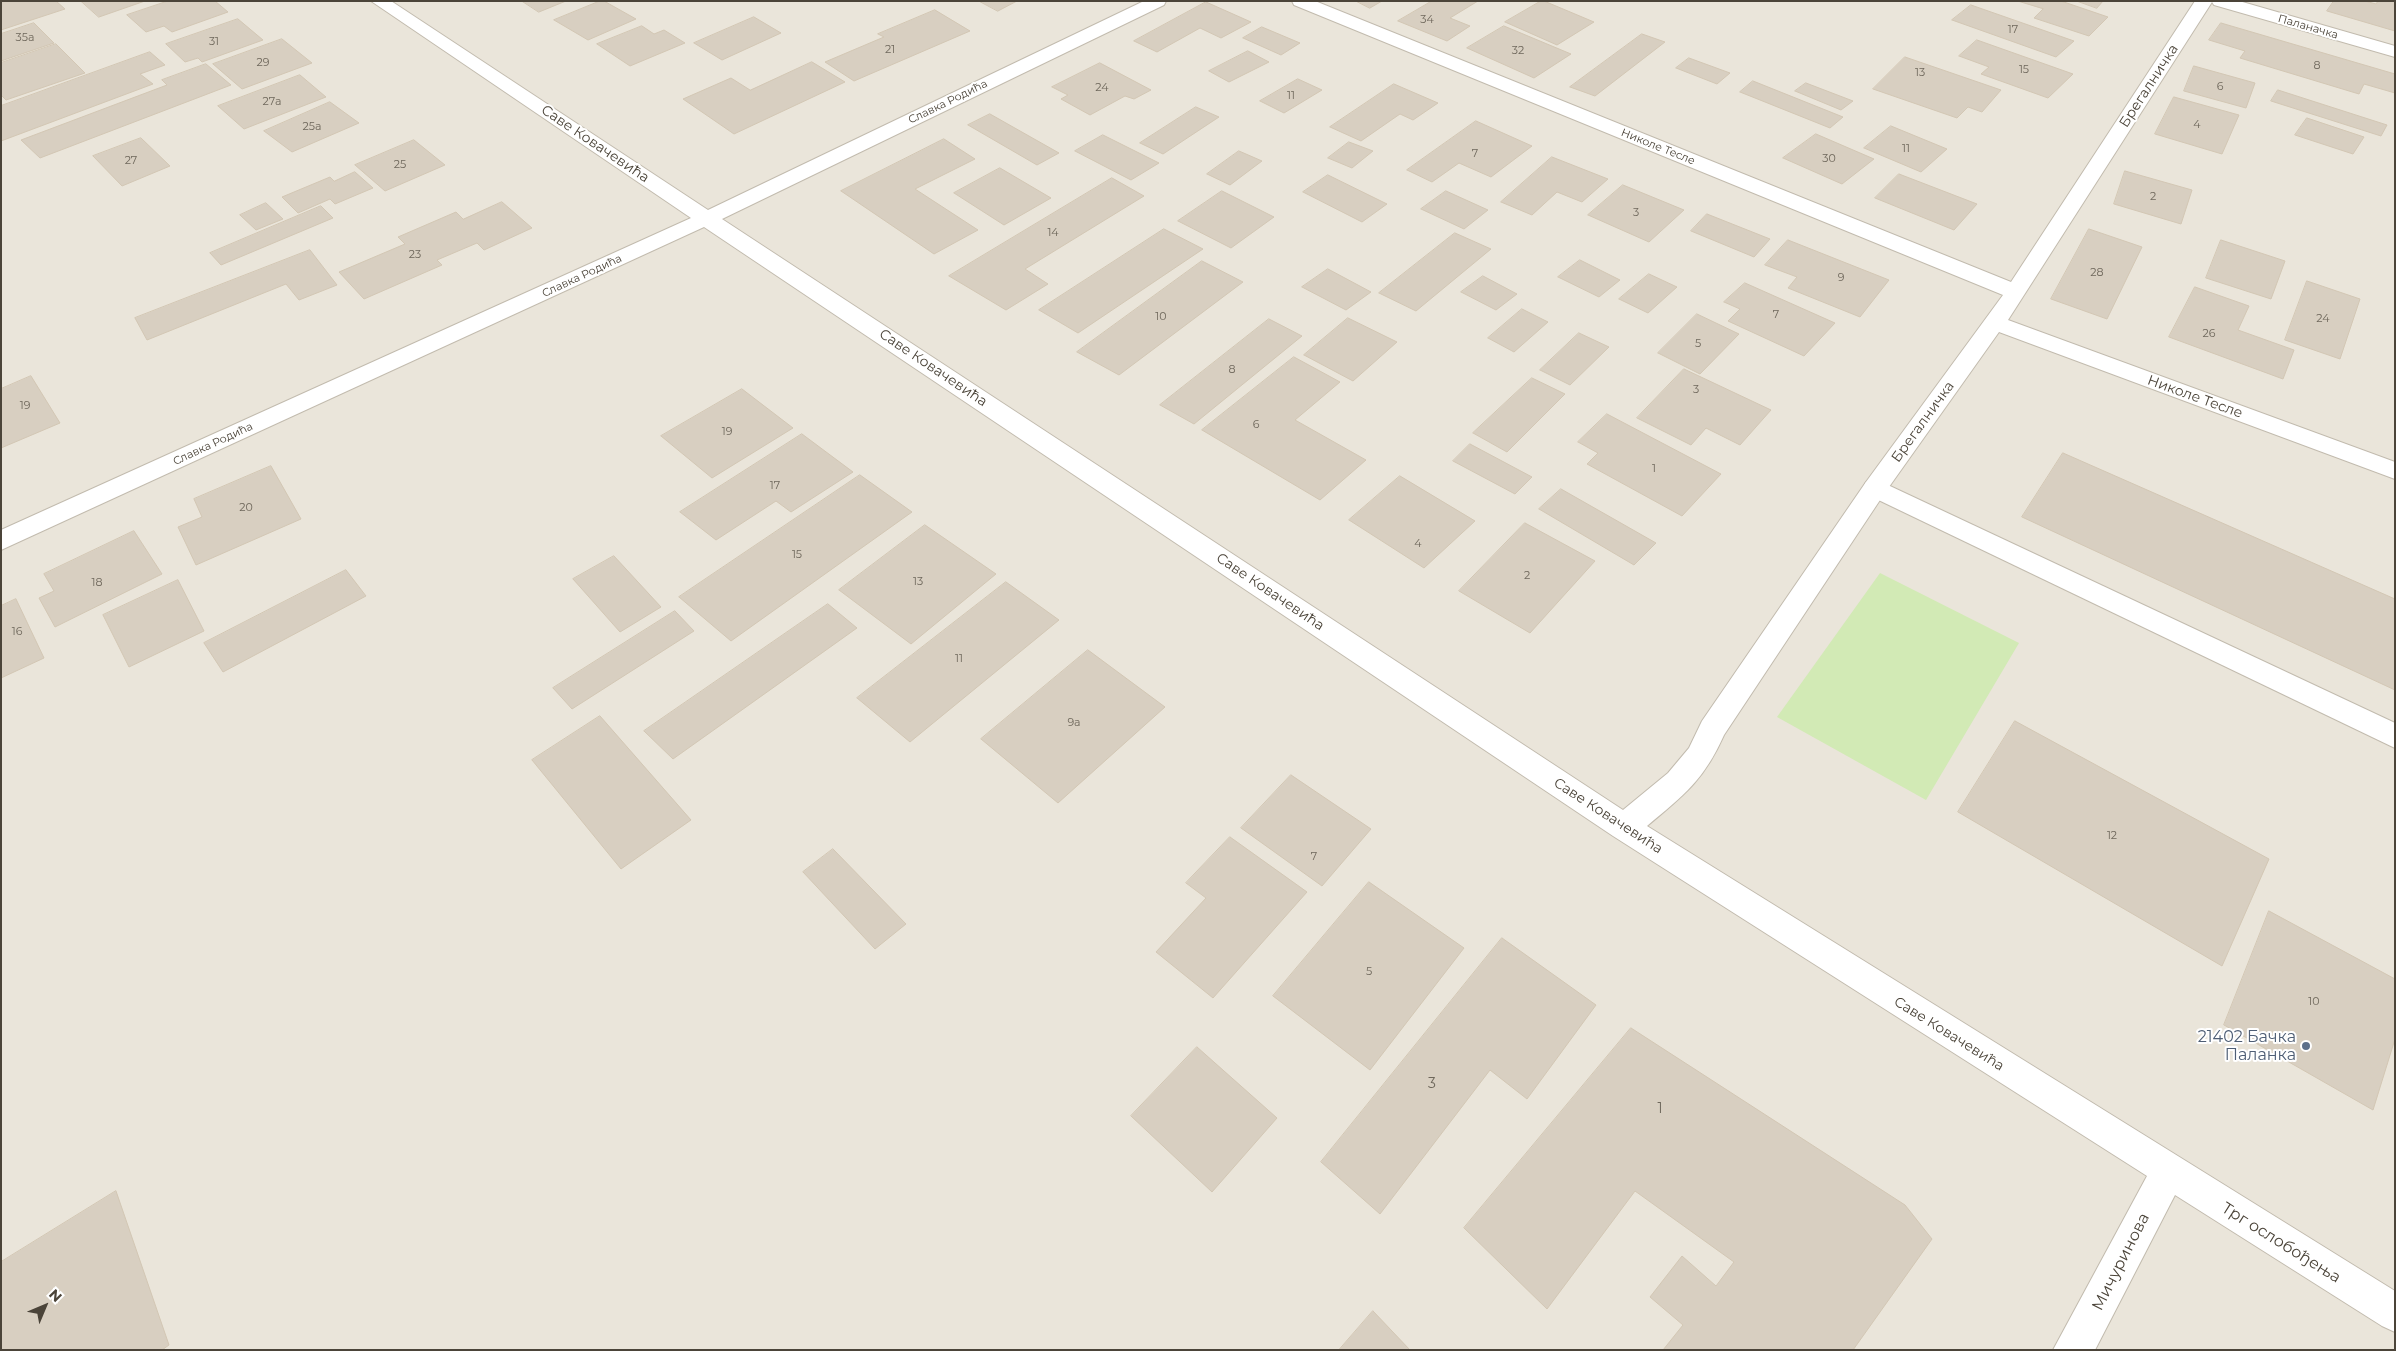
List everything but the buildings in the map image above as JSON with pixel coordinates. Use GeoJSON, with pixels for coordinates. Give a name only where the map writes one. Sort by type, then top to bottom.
{"type":"FeatureCollection","features":[{"type":"Feature","properties":{"kind":"street","name":"Саве Ковачевића"},"geometry":{"type":"LineString","coordinates":[[379,1],[1624,827],[2168,1172]]}},
{"type":"Feature","properties":{"kind":"street","name":"Славка Родића"},"geometry":{"type":"LineString","coordinates":[[1,541],[770,189],[1158,1]]}},
{"type":"Feature","properties":{"kind":"street","name":"Николе Тесле"},"geometry":{"type":"LineString","coordinates":[[1300,1],[2015,292]]}},
{"type":"Feature","properties":{"kind":"street","name":"Брегалничка"},"geometry":{"type":"LineString","coordinates":[[1624,827],[1678,782],[1700,756],[1712,729],[1875,488],[1995,323],[2204,1]]}},
{"type":"Feature","properties":{"kind":"street","name":"Паланачка"},"geometry":{"type":"LineString","coordinates":[[2220,1],[2395,52]]}},
{"type":"Feature","properties":{"kind":"street","name":"Николе Тесле"},"geometry":{"type":"LineString","coordinates":[[1995,323],[2395,471]]}},
{"type":"Feature","properties":{"kind":"street"},"geometry":{"type":"LineString","coordinates":[[1875,488],[2395,736]]}},
{"type":"Feature","properties":{"kind":"street","name":"Трг ослобођења"},"geometry":{"type":"LineString","coordinates":[[2168,1172],[2395,1313]]}},
{"type":"Feature","properties":{"kind":"street","name":"Мичуринова"},"geometry":{"type":"LineString","coordinates":[[2072,1350],[2088,1326],[2168,1172]]}},
{"type":"Feature","properties":{"kind":"shaded area"},"geometry":{"type":"Polygon","coordinates":[[[1,1],[2395,1],[2395,1350],[1,1350],[1,1]]]}},
{"type":"Feature","properties":{"kind":"green space"},"geometry":{"type":"Polygon","coordinates":[[[1880,573],[2019,643],[1926,800],[1777,717],[1880,573]]]}},
{"type":"Feature","properties":{"kind":"place","name":"21402 Бачка Паланка"},"geometry":{"type":"Point","coordinates":[2306,1046]}}]}
